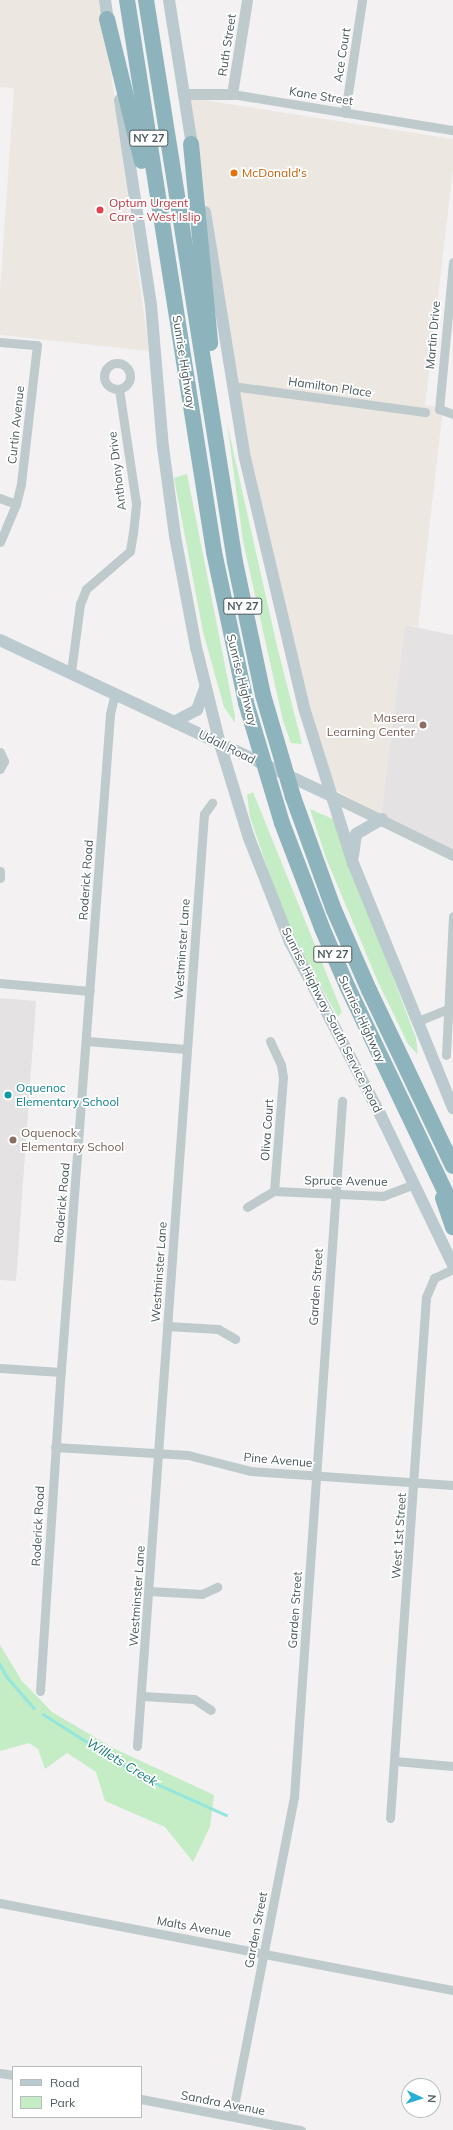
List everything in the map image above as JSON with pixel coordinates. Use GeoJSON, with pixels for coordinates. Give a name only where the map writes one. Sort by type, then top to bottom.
{"type":"FeatureCollection","features":[{"type":"Feature","properties":{"kind":"highway","name":"Sunrise Highway"},"geometry":{"type":"LineString","coordinates":[[127,0],[220,580],[252,725],[275,803],[305,886],[336,962],[453,1208]]}},
{"type":"Feature","properties":{"kind":"highway","name":"Sunrise Highway"},"geometry":{"type":"LineString","coordinates":[[146,0],[243,606],[274,736],[299,814],[350,950],[453,1166]]}},
{"type":"Feature","properties":{"kind":"highway"},"geometry":{"type":"LineString","coordinates":[[107,18],[171,276]]}},
{"type":"Feature","properties":{"kind":"highway"},"geometry":{"type":"LineString","coordinates":[[191,144],[211,353],[212,419]]}},
{"type":"Feature","properties":{"kind":"highway"},"geometry":{"type":"LineString","coordinates":[[433,1166],[453,1227]]}},
{"type":"Feature","properties":{"kind":"main road","name":"Sunrise Highway"},"geometry":{"type":"LineString","coordinates":[[105,0],[150,298],[163,447],[174,536],[205,687],[220,744]]}},
{"type":"Feature","properties":{"kind":"main road"},"geometry":{"type":"LineString","coordinates":[[169,0],[191,144],[199,177],[245,458],[294,670],[330,795],[353,863],[453,1108]]}},
{"type":"Feature","properties":{"kind":"main road","name":"Udall Road"},"geometry":{"type":"LineString","coordinates":[[0,640],[71,672],[330,795]]}},
{"type":"Feature","properties":{"kind":"main road"},"geometry":{"type":"LineString","coordinates":[[174,722],[197,710],[205,687]]}},
{"type":"Feature","properties":{"kind":"main road","name":"Sunrise Highway South Service Road"},"geometry":{"type":"LineString","coordinates":[[220,744],[249,838],[282,922],[320,1002],[392,1136],[415,1184]]}},
{"type":"Feature","properties":{"kind":"main road"},"geometry":{"type":"LineString","coordinates":[[353,863],[356,834],[382,819]]}},
{"type":"Feature","properties":{"kind":"main road"},"geometry":{"type":"LineString","coordinates":[[415,1184],[453,1265]]}},
{"type":"Feature","properties":{"kind":"street","name":"Ruth Street"},"geometry":{"type":"LineString","coordinates":[[232,94],[247,0]]}},
{"type":"Feature","properties":{"kind":"street","name":"Ace Court"},"geometry":{"type":"LineString","coordinates":[[345,113],[362,0]]}},
{"type":"Feature","properties":{"kind":"street","name":"Kane Street"},"geometry":{"type":"LineString","coordinates":[[184,94],[211,92],[232,94],[453,130]]}},
{"type":"Feature","properties":{"kind":"street","name":"Martin Drive"},"geometry":{"type":"LineString","coordinates":[[453,262],[449,327],[439,410],[453,414]]}},
{"type":"Feature","properties":{"kind":"street","name":"Curtin Avenue"},"geometry":{"type":"LineString","coordinates":[[0,342],[37,345],[22,475],[16,504],[0,542]]}},
{"type":"Feature","properties":{"kind":"street","name":"Hamilton Place"},"geometry":{"type":"LineString","coordinates":[[232,386],[425,412]]}},
{"type":"Feature","properties":{"kind":"street","name":"Anthony Drive"},"geometry":{"type":"LineString","coordinates":[[71,672],[80,604],[86,589],[130,551],[133,534],[136,503],[119,389]]}},
{"type":"Feature","properties":{"kind":"street"},"geometry":{"type":"LineString","coordinates":[[0,498],[16,504]]}},
{"type":"Feature","properties":{"kind":"street","name":"Roderick Road"},"geometry":{"type":"LineString","coordinates":[[40,1691],[55,1447],[87,1041],[110,714],[115,693]]}},
{"type":"Feature","properties":{"kind":"street"},"geometry":{"type":"LineString","coordinates":[[0,752],[4,761],[0,769]]}},
{"type":"Feature","properties":{"kind":"street","name":"Udall Road"},"geometry":{"type":"LineString","coordinates":[[330,795],[382,819],[453,855]]}},
{"type":"Feature","properties":{"kind":"street","name":"Westminster Lane"},"geometry":{"type":"LineString","coordinates":[[137,1746],[150,1591],[186,1049],[204,814],[212,803]]}},
{"type":"Feature","properties":{"kind":"street"},"geometry":{"type":"LineString","coordinates":[[0,871],[0,878]]}},
{"type":"Feature","properties":{"kind":"street"},"geometry":{"type":"LineString","coordinates":[[446,1055],[447,1010],[453,916]]}},
{"type":"Feature","properties":{"kind":"street"},"geometry":{"type":"LineString","coordinates":[[0,983],[90,991]]}},
{"type":"Feature","properties":{"kind":"street"},"geometry":{"type":"LineString","coordinates":[[418,1021],[447,1010]]}},
{"type":"Feature","properties":{"kind":"street"},"geometry":{"type":"LineString","coordinates":[[87,1041],[186,1049]]}},
{"type":"Feature","properties":{"kind":"street","name":"Oliva Court"},"geometry":{"type":"LineString","coordinates":[[270,1041],[281,1065],[283,1077],[274,1191]]}},
{"type":"Feature","properties":{"kind":"street","name":"Garden Street"},"geometry":{"type":"LineString","coordinates":[[232,2116],[293,1801],[334,1193],[342,1101]]}},
{"type":"Feature","properties":{"kind":"street","name":"Spruce Avenue"},"geometry":{"type":"LineString","coordinates":[[274,1191],[388,1195],[415,1184]]}},
{"type":"Feature","properties":{"kind":"street"},"geometry":{"type":"LineString","coordinates":[[247,1207],[274,1191]]}},
{"type":"Feature","properties":{"kind":"street","name":"West 1st Street"},"geometry":{"type":"LineString","coordinates":[[390,1818],[426,1297],[434,1278],[453,1269]]}},
{"type":"Feature","properties":{"kind":"street"},"geometry":{"type":"LineString","coordinates":[[167,1326],[218,1329],[234,1339]]}},
{"type":"Feature","properties":{"kind":"street"},"geometry":{"type":"LineString","coordinates":[[0,1368],[61,1372]]}},
{"type":"Feature","properties":{"kind":"street","name":"Pine Avenue"},"geometry":{"type":"LineString","coordinates":[[55,1447],[159,1453],[204,1458],[251,1471],[453,1485]]}},
{"type":"Feature","properties":{"kind":"street"},"geometry":{"type":"LineString","coordinates":[[150,1591],[202,1594],[217,1587]]}},
{"type":"Feature","properties":{"kind":"street"},"geometry":{"type":"LineString","coordinates":[[142,1696],[194,1699],[211,1710]]}},
{"type":"Feature","properties":{"kind":"street"},"geometry":{"type":"LineString","coordinates":[[395,1761],[453,1766]]}},
{"type":"Feature","properties":{"kind":"street","name":"Malts Avenue"},"geometry":{"type":"LineString","coordinates":[[0,1903],[264,1952],[453,1990]]}},
{"type":"Feature","properties":{"kind":"street"},"geometry":{"type":"LineString","coordinates":[[0,2073],[12,2075]]}},
{"type":"Feature","properties":{"kind":"street","name":"Sandra Avenue"},"geometry":{"type":"LineString","coordinates":[[142,2099],[301,2130]]}},
{"type":"Feature","properties":{"kind":"shaded area"},"geometry":{"type":"Polygon","coordinates":[[[0,0],[101,0],[149,351],[0,335],[0,292],[14,88],[0,87],[0,0]]]}},
{"type":"Feature","properties":{"kind":"shaded area"},"geometry":{"type":"Polygon","coordinates":[[[190,98],[453,139],[453,170],[425,405],[443,408],[418,627],[405,625],[381,815],[325,784],[236,403],[190,98]]]}},
{"type":"Feature","properties":{"kind":"shaded area","name":"Masera Learning Center"},"geometry":{"type":"Polygon","coordinates":[[[405,625],[453,635],[453,849],[381,815],[405,625]]]}},
{"type":"Feature","properties":{"kind":"shaded area","name":"Oquenock Elementary School"},"geometry":{"type":"Polygon","coordinates":[[[0,998],[36,1001],[16,1281],[0,1280],[0,998]]]}},
{"type":"Feature","properties":{"kind":"green space"},"geometry":{"type":"Polygon","coordinates":[[[227,423],[277,646],[302,744],[291,743],[283,721],[243,541],[227,423]]]}},
{"type":"Feature","properties":{"kind":"green space"},"geometry":{"type":"Polygon","coordinates":[[[187,474],[235,716],[235,723],[224,707],[203,632],[174,478],[187,474]]]}},
{"type":"Feature","properties":{"kind":"green space"},"geometry":{"type":"Polygon","coordinates":[[[253,792],[342,1012],[338,1017],[288,928],[250,817],[247,795],[253,792]]]}},
{"type":"Feature","properties":{"kind":"green space"},"geometry":{"type":"Polygon","coordinates":[[[310,809],[333,819],[416,1038],[418,1055],[408,1044],[378,982],[326,858],[310,809]]]}},
{"type":"Feature","properties":{"kind":"green space"},"geometry":{"type":"Polygon","coordinates":[[[0,1645],[22,1681],[52,1712],[113,1748],[214,1795],[210,1827],[193,1862],[165,1827],[105,1801],[96,1772],[67,1753],[45,1769],[38,1749],[29,1743],[0,1751],[0,1645]]]}},
{"type":"Feature","properties":{"kind":"waterway","name":"Willets Creek"},"geometry":{"type":"LineString","coordinates":[[0,1664],[7,1677],[34,1708]]}},
{"type":"Feature","properties":{"kind":"waterway","name":"Willets Creek"},"geometry":{"type":"LineString","coordinates":[[43,1714],[144,1778],[226,1815]]}},
{"type":"Feature","properties":{"kind":"place","name":"McDonald's"},"geometry":{"type":"Point","coordinates":[234,173]}},
{"type":"Feature","properties":{"kind":"place","name":"Optum Urgent Care - West Islip"},"geometry":{"type":"Point","coordinates":[100,210]}},
{"type":"Feature","properties":{"kind":"place","name":"Masera Learning Center"},"geometry":{"type":"Point","coordinates":[423,725]}},
{"type":"Feature","properties":{"kind":"place","name":"Oquenoc Elementary School"},"geometry":{"type":"Point","coordinates":[8,1095]}},
{"type":"Feature","properties":{"kind":"place","name":"Oquenock Elementary School"},"geometry":{"type":"Point","coordinates":[13,1140]}}]}
